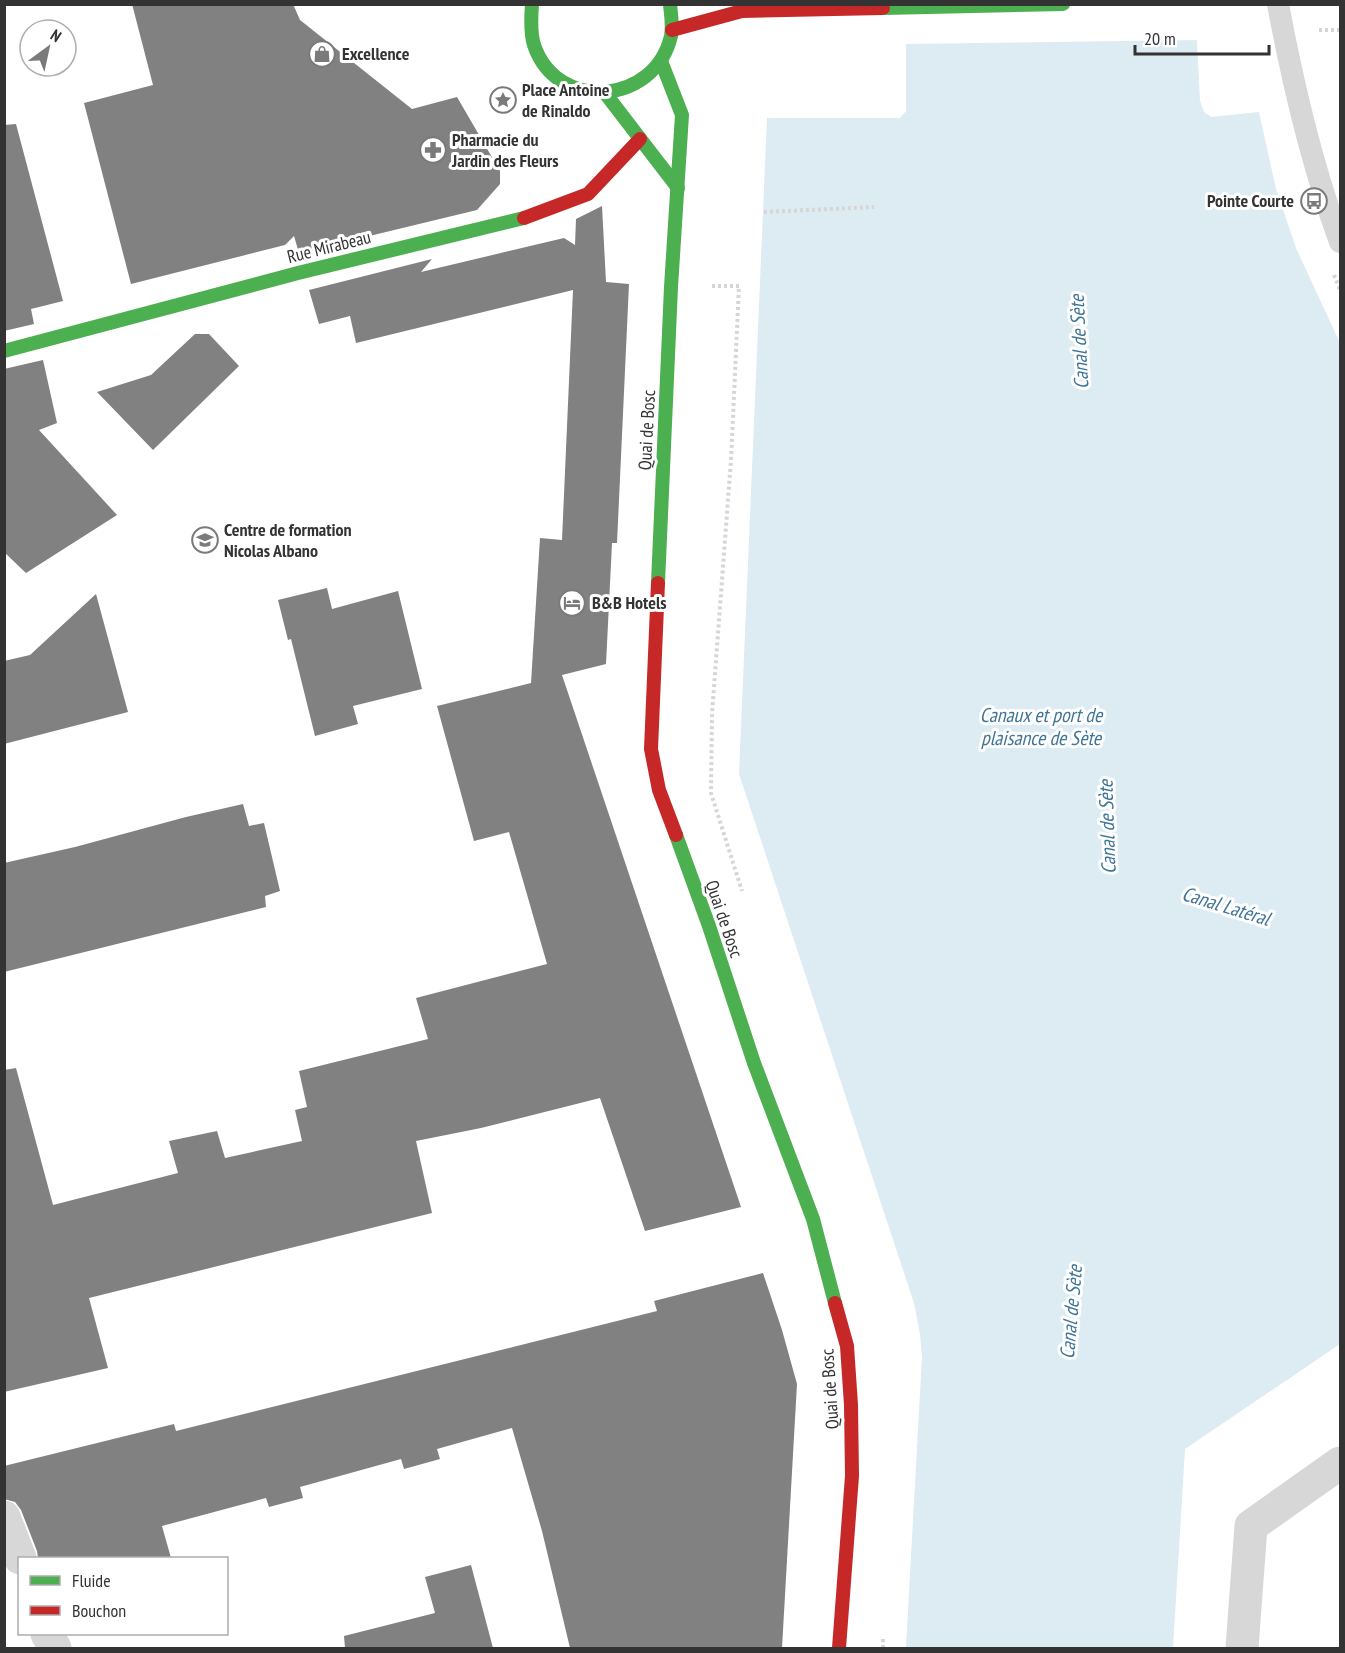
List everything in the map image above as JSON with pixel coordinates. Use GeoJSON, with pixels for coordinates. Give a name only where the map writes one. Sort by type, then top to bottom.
{"type":"FeatureCollection","features":[{"type":"Feature","properties":{"kind":"street"},"geometry":{"type":"LineString","coordinates":[[532,4],[530,24],[534,46],[545,66],[562,81],[583,90],[605,93],[627,88],[646,77],[661,61],[672,30],[670,4]]}},
{"type":"Feature","properties":{"kind":"street"},"geometry":{"type":"LineString","coordinates":[[712,4],[742,11],[1063,4]]}},
{"type":"Feature","properties":{"kind":"street"},"geometry":{"type":"LineString","coordinates":[[672,30],[742,11]]}},
{"type":"Feature","properties":{"kind":"street","name":"Quai de Bosc"},"geometry":{"type":"LineString","coordinates":[[661,61],[682,115],[671,287],[651,749],[659,790],[709,926],[754,1063],[813,1219],[847,1346],[852,1476],[838,1648]]}},
{"type":"Feature","properties":{"kind":"street"},"geometry":{"type":"LineString","coordinates":[[605,93],[678,188]]}},
{"type":"Feature","properties":{"kind":"street","name":"Rue Mirabeau"},"geometry":{"type":"LineString","coordinates":[[4,351],[298,273],[536,215],[588,194],[640,139]]}},
{"type":"Feature","properties":{"kind":"street"},"geometry":{"type":"LineString","coordinates":[[1242,1648],[1251,1526],[1341,1463]]}},
{"type":"Feature","properties":{"kind":"street"},"geometry":{"type":"LineString","coordinates":[[4,1517],[20,1557]]}},
{"type":"Feature","properties":{"kind":"lane"},"geometry":{"type":"LineString","coordinates":[[1278,4],[1298,101],[1324,199],[1341,242]]}},
{"type":"Feature","properties":{"kind":"path"},"geometry":{"type":"LineString","coordinates":[[764,212],[874,207]]}},
{"type":"Feature","properties":{"kind":"path"},"geometry":{"type":"LineString","coordinates":[[671,287],[739,286],[731,460],[712,714],[711,793],[743,893]]}},
{"type":"Feature","properties":{"kind":"path"},"geometry":{"type":"LineString","coordinates":[[883,1648],[884,1626]]}},
{"type":"Feature","properties":{"kind":"water","name":"Canaux et port de plaisance de Sète"},"geometry":{"type":"Polygon","coordinates":[[[906,5],[1195,5],[1200,101],[1204,112],[1211,117],[1259,112],[1276,189],[1296,248],[1340,343],[1340,1344],[1185,1449],[1173,1648],[906,1648],[922,1357],[920,1334],[914,1303],[739,774],[767,118],[900,118],[906,111],[906,5]]]}},
{"type":"Feature","properties":{"kind":"pier"},"geometry":{"type":"Polygon","coordinates":[[[903,4],[1198,4],[1200,40],[903,44],[903,4]]]}},
{"type":"Feature","properties":{"kind":"building"},"geometry":{"type":"Polygon","coordinates":[[[132,4],[293,4],[300,20],[412,109],[457,97],[500,171],[500,184],[477,210],[299,253],[294,236],[285,245],[131,284],[84,103],[153,85],[132,4]]]}},
{"type":"Feature","properties":{"kind":"building"},"geometry":{"type":"Polygon","coordinates":[[[16,124],[63,301],[31,309],[34,324],[4,331],[4,125],[16,124]]]}},
{"type":"Feature","properties":{"kind":"building"},"geometry":{"type":"Polygon","coordinates":[[[602,206],[606,282],[629,284],[617,543],[612,543],[606,664],[562,675],[741,1207],[645,1231],[600,1098],[481,1128],[416,1141],[432,1213],[89,1298],[108,1368],[4,1392],[4,1070],[16,1068],[53,1205],[178,1173],[169,1141],[217,1131],[225,1158],[302,1141],[295,1110],[307,1107],[299,1071],[428,1039],[416,998],[547,964],[509,832],[474,841],[437,706],[531,683],[540,538],[562,540],[573,290],[356,343],[350,316],[319,324],[309,290],[432,259],[421,272],[564,238],[575,245],[576,219],[602,206]]]}},
{"type":"Feature","properties":{"kind":"building"},"geometry":{"type":"Polygon","coordinates":[[[195,334],[209,334],[239,366],[153,450],[97,392],[151,375],[195,334]]]}},
{"type":"Feature","properties":{"kind":"building"},"geometry":{"type":"Polygon","coordinates":[[[43,360],[57,423],[39,430],[117,515],[26,573],[4,552],[4,369],[43,360]]]}},
{"type":"Feature","properties":{"kind":"building"},"geometry":{"type":"Polygon","coordinates":[[[327,588],[332,609],[398,591],[422,689],[353,706],[358,724],[315,736],[291,639],[288,640],[278,600],[327,588]]]}},
{"type":"Feature","properties":{"kind":"building"},"geometry":{"type":"Polygon","coordinates":[[[96,594],[128,712],[4,744],[4,661],[30,655],[96,594]]]}},
{"type":"Feature","properties":{"kind":"building"},"geometry":{"type":"Polygon","coordinates":[[[243,804],[249,826],[264,823],[280,891],[265,896],[266,907],[4,972],[4,863],[243,804]]]}},
{"type":"Feature","properties":{"kind":"building"},"geometry":{"type":"Polygon","coordinates":[[[763,1273],[797,1384],[782,1648],[570,1648],[542,1531],[512,1428],[437,1449],[440,1459],[404,1469],[401,1459],[300,1487],[303,1498],[269,1507],[266,1498],[162,1526],[171,1557],[38,1557],[21,1510],[15,1502],[4,1499],[4,1466],[174,1424],[176,1431],[657,1311],[654,1301],[763,1273]]]}},
{"type":"Feature","properties":{"kind":"building"},"geometry":{"type":"Polygon","coordinates":[[[471,1565],[493,1648],[345,1648],[344,1636],[435,1613],[425,1577],[471,1565]]]}},
{"type":"Feature","properties":{"kind":"traffic: fast"},"geometry":{"type":"LineString","coordinates":[[532,4],[531,24],[534,45],[546,67],[563,82],[583,90],[605,92],[627,87],[646,76],[661,59],[671,36],[670,4]]}},
{"type":"Feature","properties":{"kind":"traffic: fast"},"geometry":{"type":"LineString","coordinates":[[883,8],[1063,4]]}},
{"type":"Feature","properties":{"kind":"traffic: fast"},"geometry":{"type":"LineString","coordinates":[[658,583],[671,287],[682,115],[661,61]]}},
{"type":"Feature","properties":{"kind":"traffic: fast"},"geometry":{"type":"LineString","coordinates":[[605,93],[678,188]]}},
{"type":"Feature","properties":{"kind":"traffic: fast"},"geometry":{"type":"LineString","coordinates":[[4,351],[298,273],[524,218]]}},
{"type":"Feature","properties":{"kind":"traffic: fast"},"geometry":{"type":"LineString","coordinates":[[676,835],[754,1063],[813,1219],[835,1303]]}},
{"type":"Feature","properties":{"kind":"traffic: jam"},"geometry":{"type":"LineString","coordinates":[[672,30],[742,11],[883,8]]}},
{"type":"Feature","properties":{"kind":"traffic: jam"},"geometry":{"type":"LineString","coordinates":[[524,218],[588,194],[640,139]]}},
{"type":"Feature","properties":{"kind":"traffic: jam"},"geometry":{"type":"LineString","coordinates":[[658,583],[651,749],[659,790],[676,835]]}},
{"type":"Feature","properties":{"kind":"traffic: jam"},"geometry":{"type":"LineString","coordinates":[[835,1303],[847,1346],[852,1476],[839,1648]]}},
{"type":"Feature","properties":{"kind":"place","name":"Excellence"},"geometry":{"type":"Point","coordinates":[322,54]}},
{"type":"Feature","properties":{"kind":"place","name":"Place Antoine de Rinaldo"},"geometry":{"type":"Point","coordinates":[503,100]}},
{"type":"Feature","properties":{"kind":"place","name":"Pharmacie du Jardin des Fleurs"},"geometry":{"type":"Point","coordinates":[433,150]}},
{"type":"Feature","properties":{"kind":"place","name":"Pointe Courte"},"geometry":{"type":"Point","coordinates":[1314,201]}},
{"type":"Feature","properties":{"kind":"place","name":"Centre de formation Nicolas Albano"},"geometry":{"type":"Point","coordinates":[205,540]}},
{"type":"Feature","properties":{"kind":"place","name":"B&B Hotels"},"geometry":{"type":"Point","coordinates":[572,603]}},
{"type":"Feature","properties":{"kind":"water label","name":"Canal de Sète"},"geometry":{"type":"Point","coordinates":[1079,342]}},
{"type":"Feature","properties":{"kind":"water label","name":"Canal de Sète"},"geometry":{"type":"Point","coordinates":[1107,827]}},
{"type":"Feature","properties":{"kind":"water label","name":"Canal Latéral"},"geometry":{"type":"Point","coordinates":[1226,906]}},
{"type":"Feature","properties":{"kind":"water label","name":"Canal de Sète"},"geometry":{"type":"Point","coordinates":[1071,1312]}}]}
